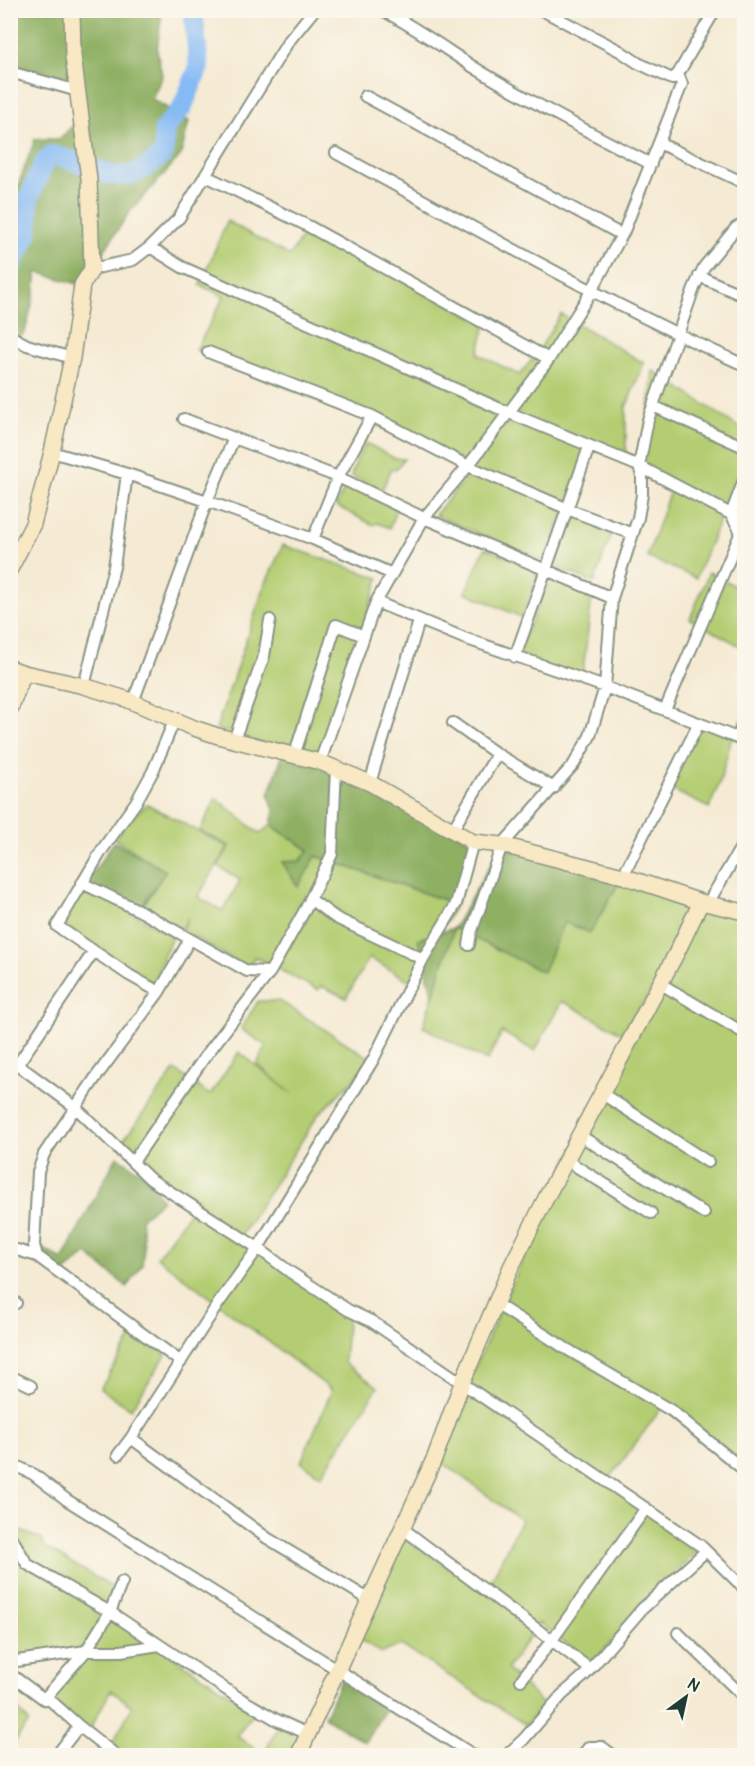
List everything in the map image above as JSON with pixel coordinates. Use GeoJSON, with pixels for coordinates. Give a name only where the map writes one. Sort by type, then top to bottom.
{"type":"FeatureCollection","features":[{"type":"Feature","properties":{"kind":"street"},"geometry":{"type":"LineString","coordinates":[[10,569],[33,524],[52,452],[72,358],[82,285],[92,270],[89,179],[73,56],[72,10]]}},
{"type":"Feature","properties":{"kind":"street"},"geometry":{"type":"LineString","coordinates":[[92,270],[133,260],[150,247],[179,218],[288,42],[314,10]]}},
{"type":"Feature","properties":{"kind":"street"},"geometry":{"type":"LineString","coordinates":[[382,10],[411,25],[476,68],[568,121],[651,164]]}},
{"type":"Feature","properties":{"kind":"street"},"geometry":{"type":"LineString","coordinates":[[542,10],[672,79],[678,74],[715,10]]}},
{"type":"Feature","properties":{"kind":"street"},"geometry":{"type":"LineString","coordinates":[[10,72],[78,91]]}},
{"type":"Feature","properties":{"kind":"street"},"geometry":{"type":"LineString","coordinates":[[320,762],[376,602],[424,518],[468,466],[549,359],[592,290],[622,235],[682,84],[678,74]]}},
{"type":"Feature","properties":{"kind":"street"},"geometry":{"type":"LineString","coordinates":[[365,96],[622,235]]}},
{"type":"Feature","properties":{"kind":"street"},"geometry":{"type":"LineString","coordinates":[[659,143],[744,183]]}},
{"type":"Feature","properties":{"kind":"street"},"geometry":{"type":"LineString","coordinates":[[336,153],[592,290],[744,365]]}},
{"type":"Feature","properties":{"kind":"street"},"geometry":{"type":"LineString","coordinates":[[206,176],[308,226],[549,359]]}},
{"type":"Feature","properties":{"kind":"street"},"geometry":{"type":"LineString","coordinates":[[469,945],[471,933],[502,845],[574,764],[590,736],[605,687],[612,598],[633,534],[642,495],[642,476],[639,466],[648,420],[699,276],[704,267],[742,228]]}},
{"type":"Feature","properties":{"kind":"street"},"geometry":{"type":"LineString","coordinates":[[150,247],[182,267],[507,412],[639,466],[744,521]]}},
{"type":"Feature","properties":{"kind":"street"},"geometry":{"type":"LineString","coordinates":[[699,276],[744,296]]}},
{"type":"Feature","properties":{"kind":"street"},"geometry":{"type":"LineString","coordinates":[[10,336],[27,345],[72,358]]}},
{"type":"Feature","properties":{"kind":"street"},"geometry":{"type":"LineString","coordinates":[[208,352],[372,416],[468,466],[633,534]]}},
{"type":"Feature","properties":{"kind":"street"},"geometry":{"type":"LineString","coordinates":[[653,406],[744,447]]}},
{"type":"Feature","properties":{"kind":"street"},"geometry":{"type":"LineString","coordinates":[[313,539],[338,477],[372,416]]}},
{"type":"Feature","properties":{"kind":"street"},"geometry":{"type":"LineString","coordinates":[[184,419],[338,477],[424,518],[612,598]]}},
{"type":"Feature","properties":{"kind":"street"},"geometry":{"type":"LineString","coordinates":[[133,702],[207,501],[234,438]]}},
{"type":"Feature","properties":{"kind":"street"},"geometry":{"type":"LineString","coordinates":[[515,657],[589,447]]}},
{"type":"Feature","properties":{"kind":"street"},"geometry":{"type":"LineString","coordinates":[[52,452],[127,474],[313,539],[392,574]]}},
{"type":"Feature","properties":{"kind":"street"},"geometry":{"type":"LineString","coordinates":[[84,686],[114,567],[127,474]]}},
{"type":"Feature","properties":{"kind":"street"},"geometry":{"type":"LineString","coordinates":[[665,710],[741,532],[731,514],[744,480]]}},
{"type":"Feature","properties":{"kind":"street"},"geometry":{"type":"LineString","coordinates":[[376,602],[419,621],[515,657],[605,687],[741,740],[744,724]]}},
{"type":"Feature","properties":{"kind":"street"},"geometry":{"type":"LineString","coordinates":[[234,740],[264,657],[270,620]]}},
{"type":"Feature","properties":{"kind":"street"},"geometry":{"type":"LineString","coordinates":[[370,783],[419,621]]}},
{"type":"Feature","properties":{"kind":"street"},"geometry":{"type":"LineString","coordinates":[[294,756],[336,625],[364,636]]}},
{"type":"Feature","properties":{"kind":"street"},"geometry":{"type":"LineString","coordinates":[[10,709],[17,671],[84,686],[133,702],[194,728],[320,762],[370,783],[473,842],[502,845],[623,876],[704,903],[744,912]]}},
{"type":"Feature","properties":{"kind":"street"},"geometry":{"type":"LineString","coordinates":[[159,992],[129,975],[57,926],[136,802],[153,771],[175,719]]}},
{"type":"Feature","properties":{"kind":"street"},"geometry":{"type":"LineString","coordinates":[[453,723],[497,754],[554,788]]}},
{"type":"Feature","properties":{"kind":"street"},"geometry":{"type":"LineString","coordinates":[[623,876],[699,723]]}},
{"type":"Feature","properties":{"kind":"street"},"geometry":{"type":"LineString","coordinates":[[452,831],[497,754]]}},
{"type":"Feature","properties":{"kind":"street"},"geometry":{"type":"LineString","coordinates":[[133,1162],[204,1058],[270,972],[310,899],[332,854],[336,769]]}},
{"type":"Feature","properties":{"kind":"street"},"geometry":{"type":"LineString","coordinates":[[118,1455],[258,1248],[373,1060],[423,959],[456,904],[473,842]]}},
{"type":"Feature","properties":{"kind":"street"},"geometry":{"type":"LineString","coordinates":[[298,1755],[435,1456],[462,1383],[511,1267],[601,1093],[704,903],[744,842]]}},
{"type":"Feature","properties":{"kind":"street"},"geometry":{"type":"LineString","coordinates":[[82,884],[141,912],[247,970],[270,972]]}},
{"type":"Feature","properties":{"kind":"street"},"geometry":{"type":"LineString","coordinates":[[310,899],[336,918],[423,959]]}},
{"type":"Feature","properties":{"kind":"street"},"geometry":{"type":"LineString","coordinates":[[37,1256],[34,1245],[38,1172],[44,1154],[75,1107],[159,992],[190,939]]}},
{"type":"Feature","properties":{"kind":"street"},"geometry":{"type":"LineString","coordinates":[[94,951],[14,1061],[75,1107],[150,1179],[258,1248],[348,1310],[371,1321],[646,1508],[706,1551],[744,1588]]}},
{"type":"Feature","properties":{"kind":"street"},"geometry":{"type":"LineString","coordinates":[[661,984],[744,1033]]}},
{"type":"Feature","properties":{"kind":"street"},"geometry":{"type":"LineString","coordinates":[[601,1093],[708,1162]]}},
{"type":"Feature","properties":{"kind":"street"},"geometry":{"type":"LineString","coordinates":[[579,1135],[704,1213]]}},
{"type":"Feature","properties":{"kind":"street"},"geometry":{"type":"LineString","coordinates":[[566,1160],[651,1213]]}},
{"type":"Feature","properties":{"kind":"street"},"geometry":{"type":"LineString","coordinates":[[10,1248],[37,1256],[181,1362]]}},
{"type":"Feature","properties":{"kind":"street"},"geometry":{"type":"LineString","coordinates":[[496,1304],[672,1411],[744,1470]]}},
{"type":"Feature","properties":{"kind":"street"},"geometry":{"type":"LineString","coordinates":[[10,1376],[30,1386]]}},
{"type":"Feature","properties":{"kind":"street"},"geometry":{"type":"LineString","coordinates":[[131,1438],[267,1538],[370,1600]]}},
{"type":"Feature","properties":{"kind":"street"},"geometry":{"type":"LineString","coordinates":[[10,1463],[33,1474],[67,1500],[475,1755]]}},
{"type":"Feature","properties":{"kind":"street"},"geometry":{"type":"LineString","coordinates":[[521,1680],[646,1508]]}},
{"type":"Feature","properties":{"kind":"street"},"geometry":{"type":"LineString","coordinates":[[402,1528],[590,1669]]}},
{"type":"Feature","properties":{"kind":"street"},"geometry":{"type":"LineString","coordinates":[[10,1538],[14,1540],[27,1563],[110,1612],[256,1708],[308,1734]]}},
{"type":"Feature","properties":{"kind":"street"},"geometry":{"type":"LineString","coordinates":[[506,1755],[524,1739],[562,1695],[590,1669],[642,1609],[706,1551]]}},
{"type":"Feature","properties":{"kind":"street"},"geometry":{"type":"LineString","coordinates":[[44,1699],[86,1651],[110,1612],[122,1582]]}},
{"type":"Feature","properties":{"kind":"street"},"geometry":{"type":"LineString","coordinates":[[678,1632],[744,1697]]}},
{"type":"Feature","properties":{"kind":"street"},"geometry":{"type":"LineString","coordinates":[[10,1662],[86,1651],[121,1651],[159,1645]]}},
{"type":"Feature","properties":{"kind":"street"},"geometry":{"type":"LineString","coordinates":[[10,1674],[44,1699],[50,1700],[117,1755]]}},
{"type":"Feature","properties":{"kind":"street"},"geometry":{"type":"LineString","coordinates":[[56,1755],[79,1726]]}},
{"type":"Feature","properties":{"kind":"street"},"geometry":{"type":"LineString","coordinates":[[582,1755],[589,1747],[602,1747],[615,1755]]}},
{"type":"Feature","properties":{"kind":"green space"},"geometry":{"type":"Polygon","coordinates":[[[11,11],[162,11],[157,50],[162,76],[152,99],[189,121],[181,155],[128,214],[82,285],[37,272],[25,332],[11,346],[10,208],[35,139],[60,139],[77,121],[78,91],[11,72],[11,11]]]}},
{"type":"Feature","properties":{"kind":"green space"},"geometry":{"type":"Polygon","coordinates":[[[227,221],[290,256],[308,226],[486,324],[478,354],[519,375],[536,355],[561,314],[644,363],[626,407],[626,462],[589,447],[544,562],[435,515],[472,471],[457,458],[196,350],[224,296],[200,285],[227,221]]]}},
{"type":"Feature","properties":{"kind":"green space"},"geometry":{"type":"Polygon","coordinates":[[[653,370],[744,431],[744,520],[722,514],[696,578],[647,557],[672,485],[639,466],[648,420],[653,370]]]}},
{"type":"Feature","properties":{"kind":"green space"},"geometry":{"type":"Polygon","coordinates":[[[366,443],[394,458],[404,459],[395,470],[391,469],[382,490],[351,476],[366,443]]]}},
{"type":"Feature","properties":{"kind":"green space"},"geometry":{"type":"Polygon","coordinates":[[[346,485],[396,508],[390,528],[377,523],[373,525],[336,506],[346,485]]]}},
{"type":"Feature","properties":{"kind":"green space"},"geometry":{"type":"Polygon","coordinates":[[[575,512],[613,530],[594,583],[554,566],[575,512]]]}},
{"type":"Feature","properties":{"kind":"green space"},"geometry":{"type":"Polygon","coordinates":[[[283,545],[379,578],[320,762],[216,729],[264,587],[283,545]]]}},
{"type":"Feature","properties":{"kind":"green space"},"geometry":{"type":"Polygon","coordinates":[[[485,548],[539,570],[523,618],[465,592],[485,548]]]}},
{"type":"Feature","properties":{"kind":"green space"},"geometry":{"type":"Polygon","coordinates":[[[709,572],[744,591],[744,648],[690,619],[709,572]]]}},
{"type":"Feature","properties":{"kind":"green space"},"geometry":{"type":"Polygon","coordinates":[[[551,577],[592,596],[582,679],[515,657],[551,577]]]}},
{"type":"Feature","properties":{"kind":"green space"},"geometry":{"type":"Polygon","coordinates":[[[744,717],[744,742],[732,737],[720,782],[709,808],[668,788],[699,723],[732,736],[744,717]]]}},
{"type":"Feature","properties":{"kind":"green space"},"geometry":{"type":"Polygon","coordinates":[[[283,753],[311,760],[473,842],[456,904],[316,856],[298,887],[282,862],[300,861],[309,850],[271,825],[274,810],[269,795],[283,753]]]}},
{"type":"Feature","properties":{"kind":"green space"},"geometry":{"type":"Polygon","coordinates":[[[216,798],[260,834],[271,825],[309,850],[300,862],[283,862],[298,885],[316,856],[456,904],[412,982],[369,958],[346,998],[321,986],[318,990],[255,957],[247,968],[182,930],[188,918],[181,929],[142,908],[165,871],[115,839],[127,822],[147,804],[228,847],[198,897],[223,911],[240,880],[218,866],[230,846],[200,831],[216,798]]]}},
{"type":"Feature","properties":{"kind":"green space"},"geometry":{"type":"Polygon","coordinates":[[[114,842],[166,871],[141,907],[86,883],[114,842]]]}},
{"type":"Feature","properties":{"kind":"green space"},"geometry":{"type":"Polygon","coordinates":[[[502,845],[623,876],[590,933],[564,922],[543,972],[454,928],[502,845]]]}},
{"type":"Feature","properties":{"kind":"green space"},"geometry":{"type":"Polygon","coordinates":[[[623,876],[744,912],[744,1470],[663,1406],[607,1482],[701,1546],[592,1663],[539,1623],[507,1669],[544,1705],[526,1725],[401,1645],[382,1653],[354,1636],[370,1600],[379,1607],[371,1599],[401,1535],[480,1589],[489,1585],[521,1520],[435,1457],[567,1161],[672,960],[623,1034],[562,1001],[535,1051],[502,1032],[487,1061],[423,1027],[454,928],[543,972],[564,921],[623,876]]]}},
{"type":"Feature","properties":{"kind":"green space"},"geometry":{"type":"Polygon","coordinates":[[[84,885],[172,936],[153,983],[131,973],[61,923],[84,885]]]}},
{"type":"Feature","properties":{"kind":"green space"},"geometry":{"type":"Polygon","coordinates":[[[454,928],[433,997],[418,939],[454,928]]]}},
{"type":"Feature","properties":{"kind":"green space"},"geometry":{"type":"Polygon","coordinates":[[[258,1001],[280,1001],[373,1060],[318,1115],[240,1237],[348,1310],[344,1363],[378,1387],[321,1476],[301,1462],[332,1390],[157,1257],[193,1207],[232,1231],[119,1146],[175,1070],[210,1095],[239,1052],[291,1093],[257,1064],[266,1046],[241,1029],[258,1001]]]}},
{"type":"Feature","properties":{"kind":"green space"},"geometry":{"type":"Polygon","coordinates":[[[117,1156],[150,1179],[162,1200],[141,1219],[144,1247],[142,1265],[127,1287],[87,1254],[62,1274],[37,1256],[39,1246],[62,1260],[117,1156]]]}},
{"type":"Feature","properties":{"kind":"green space"},"geometry":{"type":"Polygon","coordinates":[[[135,1332],[166,1355],[131,1409],[100,1389],[135,1332]]]}},
{"type":"Feature","properties":{"kind":"green space"},"geometry":{"type":"Polygon","coordinates":[[[20,1531],[42,1539],[45,1547],[117,1590],[105,1613],[255,1710],[237,1736],[263,1754],[279,1726],[304,1743],[298,1755],[228,1755],[222,1752],[219,1756],[117,1755],[109,1749],[132,1707],[111,1690],[88,1733],[47,1698],[82,1653],[11,1659],[11,1532],[20,1531]]]}},
{"type":"Feature","properties":{"kind":"green space"},"geometry":{"type":"Polygon","coordinates":[[[341,1680],[386,1708],[365,1742],[324,1717],[341,1680]]]}},
{"type":"Feature","properties":{"kind":"green space"},"geometry":{"type":"Polygon","coordinates":[[[11,1702],[29,1722],[11,1747],[11,1702]]]}},
{"type":"Feature","properties":{"kind":"waterway"},"geometry":{"type":"LineString","coordinates":[[10,269],[28,232],[29,198],[44,163],[51,155],[120,176],[133,174],[147,167],[164,153],[164,129],[182,108],[199,67],[193,10]]}}]}
